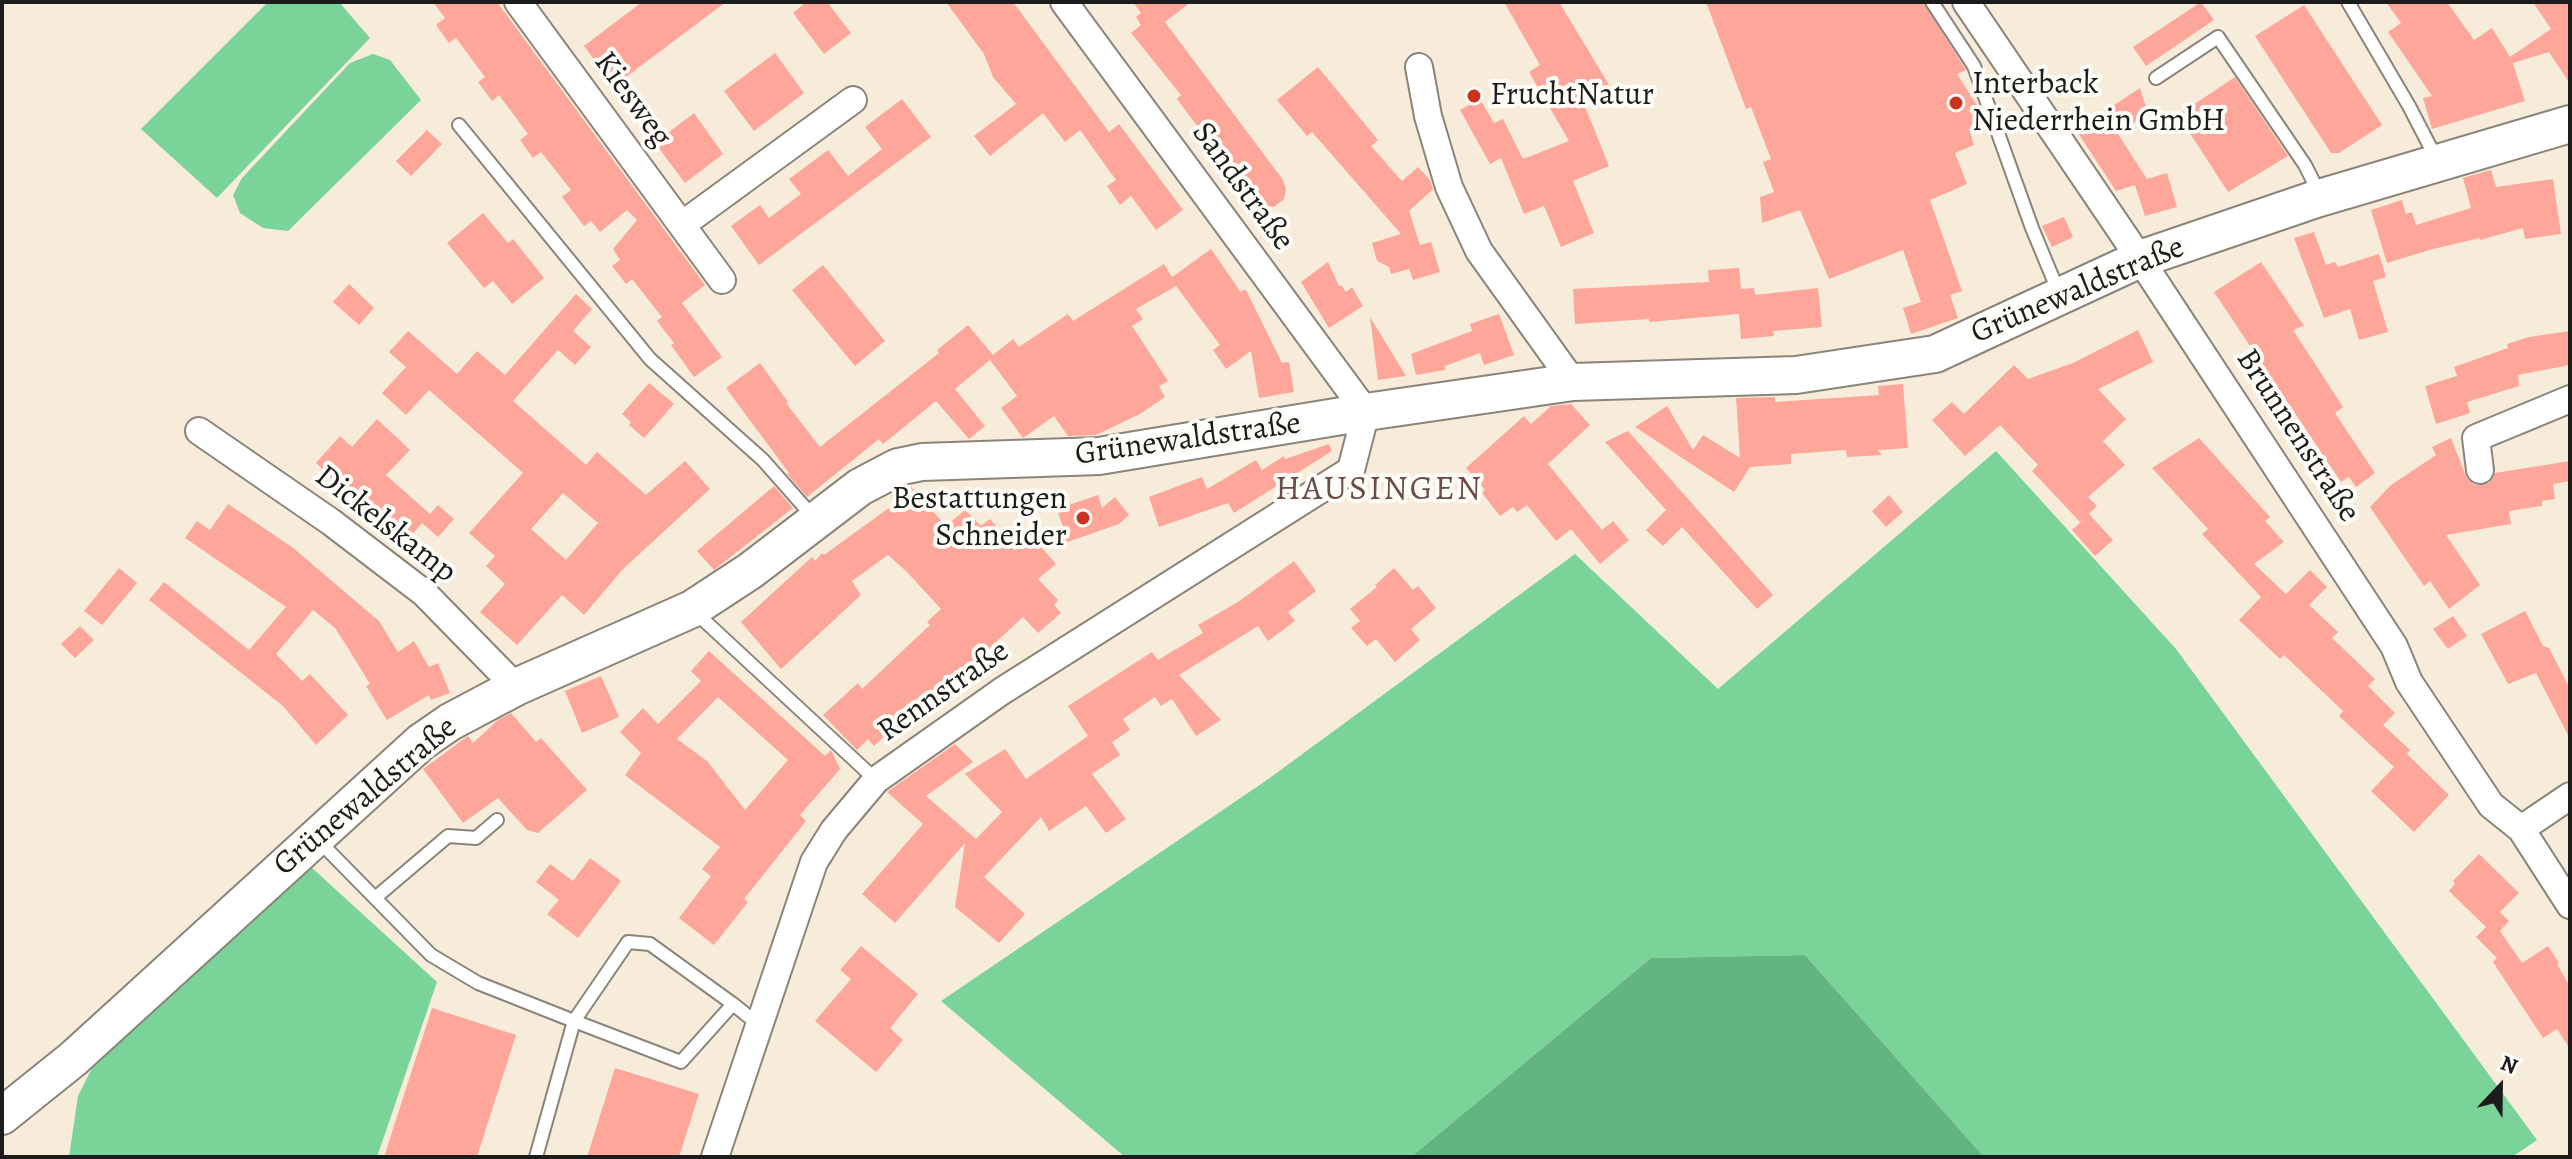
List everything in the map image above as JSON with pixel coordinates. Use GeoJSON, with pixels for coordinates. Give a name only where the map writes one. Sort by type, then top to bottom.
{"type":"FeatureCollection","features":[{"type":"Feature","properties":{"kind":"street","name":"Brunnenstraße"},"geometry":{"type":"LineString","coordinates":[[1966,2],[2140,259],[2394,646],[2409,682],[2466,768],[2491,805],[2521,829],[2570,905]]}},
{"type":"Feature","properties":{"kind":"street","name":"Kiesweg"},"geometry":{"type":"LineString","coordinates":[[530,6],[722,280]]}},
{"type":"Feature","properties":{"kind":"street","name":"Sandstraße"},"geometry":{"type":"LineString","coordinates":[[1076,7],[1366,412]]}},
{"type":"Feature","properties":{"kind":"street"},"geometry":{"type":"LineString","coordinates":[[1419,67],[1428,116],[1449,187],[1479,251],[1573,382]]}},
{"type":"Feature","properties":{"kind":"street"},"geometry":{"type":"LineString","coordinates":[[683,224],[853,100]]}},
{"type":"Feature","properties":{"kind":"street","name":"Grünewaldstraße"},"geometry":{"type":"LineString","coordinates":[[2,1116],[73,1059],[421,742],[463,714],[516,687],[692,609],[750,571],[878,475],[898,467],[922,462],[1099,456],[1573,382],[1796,375],[1935,354],[2140,259],[2321,198],[2570,124]]}},
{"type":"Feature","properties":{"kind":"street"},"geometry":{"type":"LineString","coordinates":[[2480,470],[2476,438],[2570,399]]}},
{"type":"Feature","properties":{"kind":"street","name":"Rennstraße"},"geometry":{"type":"LineString","coordinates":[[715,1157],[814,862],[834,830],[876,780],[1002,691],[1351,470],[1366,412]]}},
{"type":"Feature","properties":{"kind":"street","name":"Dickelskamp"},"geometry":{"type":"LineString","coordinates":[[199,431],[331,522],[424,593],[516,687]]}},
{"type":"Feature","properties":{"kind":"street"},"geometry":{"type":"LineString","coordinates":[[2521,829],[2570,796]]}},
{"type":"Feature","properties":{"kind":"lane"},"geometry":{"type":"LineString","coordinates":[[1932,2],[1974,66],[2032,228],[2060,296]]}},
{"type":"Feature","properties":{"kind":"lane"},"geometry":{"type":"LineString","coordinates":[[2348,2],[2439,163]]}},
{"type":"Feature","properties":{"kind":"lane"},"geometry":{"type":"LineString","coordinates":[[2156,78],[2218,37],[2305,165],[2321,198]]}},
{"type":"Feature","properties":{"kind":"lane"},"geometry":{"type":"LineString","coordinates":[[459,125],[650,359],[763,460],[816,520]]}},
{"type":"Feature","properties":{"kind":"lane"},"geometry":{"type":"LineString","coordinates":[[692,609],[876,780]]}},
{"type":"Feature","properties":{"kind":"lane"},"geometry":{"type":"LineString","coordinates":[[375,898],[448,836],[476,838],[497,820]]}},
{"type":"Feature","properties":{"kind":"lane"},"geometry":{"type":"LineString","coordinates":[[315,837],[431,955],[478,983],[681,1062],[733,1004]]}},
{"type":"Feature","properties":{"kind":"lane"},"geometry":{"type":"LineString","coordinates":[[536,1157],[574,1021],[628,942],[650,944],[759,1025]]}},
{"type":"Feature","properties":{"kind":"green space"},"geometry":{"type":"Polygon","coordinates":[[[268,2],[339,2],[370,38],[217,198],[141,129],[268,2]]]}},
{"type":"Feature","properties":{"kind":"green space"},"geometry":{"type":"Polygon","coordinates":[[[373,54],[390,60],[421,100],[288,231],[263,228],[240,213],[233,195],[242,178],[350,63],[373,54]]]}},
{"type":"Feature","properties":{"kind":"green space"},"geometry":{"type":"Polygon","coordinates":[[[1996,451],[2176,649],[2537,1140],[2512,1157],[1984,1157],[1805,955],[1651,958],[1411,1157],[1125,1157],[941,1001],[1267,780],[1575,554],[1718,689],[1996,451]]]}},
{"type":"Feature","properties":{"kind":"green space"},"geometry":{"type":"Polygon","coordinates":[[[311,867],[437,982],[377,1157],[69,1157],[78,1096],[92,1068],[311,867]]]}},
{"type":"Feature","properties":{"kind":"green space"},"geometry":{"type":"Polygon","coordinates":[[[1805,955],[1984,1157],[1411,1157],[1651,958],[1805,955]]]}},
{"type":"Feature","properties":{"kind":"building"},"geometry":{"type":"Polygon","coordinates":[[[433,2],[497,2],[705,285],[682,303],[722,357],[694,377],[657,321],[662,317],[632,279],[626,284],[612,266],[620,260],[613,249],[637,220],[627,210],[600,232],[591,221],[584,226],[562,197],[571,190],[541,152],[533,158],[520,140],[528,134],[499,95],[492,101],[478,82],[485,77],[456,38],[449,43],[436,25],[445,18],[433,2]]]}},
{"type":"Feature","properties":{"kind":"building"},"geometry":{"type":"Polygon","coordinates":[[[642,2],[726,2],[614,86],[584,46],[642,2]]]}},
{"type":"Feature","properties":{"kind":"building"},"geometry":{"type":"Polygon","coordinates":[[[806,2],[827,2],[851,33],[824,54],[793,13],[806,2]]]}},
{"type":"Feature","properties":{"kind":"building"},"geometry":{"type":"Polygon","coordinates":[[[946,2],[1013,2],[1109,132],[1119,124],[1183,210],[1156,230],[1131,196],[1120,205],[1107,186],[1116,180],[1080,130],[1065,142],[1043,113],[990,156],[974,136],[1016,104],[993,77],[984,54],[946,2]]]}},
{"type":"Feature","properties":{"kind":"building"},"geometry":{"type":"Polygon","coordinates":[[[1133,2],[1191,2],[1165,22],[1283,180],[1286,189],[1284,199],[1274,207],[1255,203],[1177,99],[1181,95],[1131,33],[1141,25],[1136,17],[1141,13],[1133,2]]]}},
{"type":"Feature","properties":{"kind":"building"},"geometry":{"type":"Polygon","coordinates":[[[1504,2],[1559,2],[1611,88],[1584,104],[1609,166],[1573,181],[1594,233],[1561,247],[1544,206],[1524,214],[1501,158],[1490,164],[1460,110],[1480,99],[1494,123],[1503,119],[1523,159],[1569,141],[1529,72],[1540,65],[1504,2]]]}},
{"type":"Feature","properties":{"kind":"building"},"geometry":{"type":"Polygon","coordinates":[[[1706,2],[1923,2],[1966,70],[1957,74],[1985,122],[1969,129],[1974,145],[1955,153],[1967,184],[1930,200],[1962,291],[1950,295],[1958,318],[1911,334],[1903,308],[1921,302],[1903,250],[1829,279],[1800,210],[1762,223],[1760,197],[1774,192],[1763,162],[1771,159],[1751,107],[1746,109],[1706,2]]]}},
{"type":"Feature","properties":{"kind":"building"},"geometry":{"type":"Polygon","coordinates":[[[2201,2],[2214,20],[2146,66],[2133,47],[2201,2]]]}},
{"type":"Feature","properties":{"kind":"building"},"geometry":{"type":"Polygon","coordinates":[[[2386,2],[2447,2],[2474,40],[2492,28],[2510,57],[2551,29],[2533,2],[2570,2],[2570,84],[2549,52],[2513,63],[2525,101],[2432,129],[2423,98],[2432,96],[2388,32],[2401,23],[2386,2]]]}},
{"type":"Feature","properties":{"kind":"building"},"geometry":{"type":"Polygon","coordinates":[[[2304,5],[2382,125],[2339,153],[2331,153],[2255,36],[2304,5]]]}},
{"type":"Feature","properties":{"kind":"building"},"geometry":{"type":"Polygon","coordinates":[[[775,53],[804,93],[754,131],[724,91],[775,53]]]}},
{"type":"Feature","properties":{"kind":"building"},"geometry":{"type":"Polygon","coordinates":[[[1318,67],[1378,140],[1371,146],[1402,181],[1418,167],[1430,180],[1433,189],[1409,211],[1420,245],[1431,242],[1440,272],[1413,280],[1409,269],[1391,274],[1389,267],[1377,261],[1372,243],[1401,234],[1312,132],[1307,136],[1277,100],[1318,67]]]}},
{"type":"Feature","properties":{"kind":"building"},"geometry":{"type":"Polygon","coordinates":[[[2235,77],[2288,156],[2228,192],[2178,115],[2235,77]]]}},
{"type":"Feature","properties":{"kind":"building"},"geometry":{"type":"Polygon","coordinates":[[[2140,88],[2148,113],[2118,134],[2147,179],[2167,173],[2177,207],[2145,216],[2135,185],[2116,191],[2076,130],[2140,88]]]}},
{"type":"Feature","properties":{"kind":"building"},"geometry":{"type":"Polygon","coordinates":[[[902,99],[931,137],[759,265],[731,226],[760,205],[769,218],[801,194],[789,179],[828,150],[848,176],[882,149],[865,127],[902,99]]]}},
{"type":"Feature","properties":{"kind":"building"},"geometry":{"type":"Polygon","coordinates":[[[694,113],[723,154],[685,183],[655,143],[694,113]]]}},
{"type":"Feature","properties":{"kind":"building"},"geometry":{"type":"Polygon","coordinates":[[[427,130],[442,144],[411,176],[396,161],[427,130]]]}},
{"type":"Feature","properties":{"kind":"building"},"geometry":{"type":"Polygon","coordinates":[[[2491,170],[2496,187],[2553,179],[2561,234],[2525,239],[2523,228],[2387,263],[2371,210],[2402,200],[2406,214],[2412,212],[2416,225],[2471,208],[2463,178],[2491,170]]]}},
{"type":"Feature","properties":{"kind":"building"},"geometry":{"type":"Polygon","coordinates":[[[483,213],[508,243],[513,239],[544,278],[512,304],[493,281],[484,288],[447,243],[483,213]]]}},
{"type":"Feature","properties":{"kind":"building"},"geometry":{"type":"Polygon","coordinates":[[[2064,217],[2073,237],[2052,247],[2042,226],[2064,217]]]}},
{"type":"Feature","properties":{"kind":"building"},"geometry":{"type":"Polygon","coordinates":[[[2314,232],[2326,265],[2335,262],[2338,267],[2379,254],[2386,277],[2373,281],[2388,332],[2359,340],[2350,309],[2324,318],[2294,238],[2314,232]]]}},
{"type":"Feature","properties":{"kind":"building"},"geometry":{"type":"Polygon","coordinates":[[[1211,249],[1242,294],[1241,291],[1246,290],[1282,363],[1289,362],[1294,392],[1259,398],[1251,351],[1226,369],[1213,350],[1220,345],[1176,286],[1136,309],[1143,319],[1132,326],[1168,381],[1159,386],[1165,397],[1140,414],[1096,435],[1068,436],[1054,416],[1023,438],[1001,408],[1017,396],[990,360],[955,389],[985,426],[969,439],[936,401],[883,444],[879,439],[807,497],[726,388],[760,363],[820,447],[939,353],[937,350],[968,325],[993,355],[1013,339],[1019,347],[1068,314],[1073,321],[1164,264],[1172,277],[1211,249]]]}},
{"type":"Feature","properties":{"kind":"building"},"geometry":{"type":"Polygon","coordinates":[[[1328,262],[1339,286],[1346,292],[1352,287],[1363,306],[1329,328],[1301,282],[1328,262]]]}},
{"type":"Feature","properties":{"kind":"building"},"geometry":{"type":"Polygon","coordinates":[[[2261,262],[2304,326],[2293,330],[2343,407],[2335,413],[2375,473],[2356,487],[2349,477],[2341,482],[2214,292],[2261,262]]]}},
{"type":"Feature","properties":{"kind":"building"},"geometry":{"type":"Polygon","coordinates":[[[823,265],[885,341],[855,366],[792,290],[823,265]]]}},
{"type":"Feature","properties":{"kind":"building"},"geometry":{"type":"Polygon","coordinates":[[[1739,268],[1741,289],[1754,288],[1755,295],[1818,288],[1822,327],[1773,331],[1774,336],[1741,339],[1739,314],[1649,322],[1649,319],[1575,324],[1573,289],[1709,282],[1708,270],[1739,268]]]}},
{"type":"Feature","properties":{"kind":"building"},"geometry":{"type":"Polygon","coordinates":[[[349,284],[374,308],[359,325],[333,302],[349,284]]]}},
{"type":"Feature","properties":{"kind":"building"},"geometry":{"type":"Polygon","coordinates":[[[576,294],[592,309],[573,331],[591,347],[575,365],[558,350],[513,401],[586,465],[597,452],[646,495],[685,461],[710,489],[623,569],[584,615],[562,595],[517,645],[480,612],[505,584],[486,566],[495,556],[469,533],[523,473],[429,390],[406,415],[382,393],[406,367],[389,352],[408,331],[457,374],[477,351],[505,375],[576,294]],[[563,493],[531,529],[566,560],[598,523],[563,493]]]}},
{"type":"Feature","properties":{"kind":"building"},"geometry":{"type":"Polygon","coordinates":[[[1499,314],[1514,355],[1484,365],[1480,353],[1445,366],[1445,370],[1416,375],[1411,354],[1472,331],[1470,324],[1499,314]]]}},
{"type":"Feature","properties":{"kind":"building"},"geometry":{"type":"Polygon","coordinates":[[[1370,317],[1406,376],[1378,380],[1370,317]]]}},
{"type":"Feature","properties":{"kind":"building"},"geometry":{"type":"Polygon","coordinates":[[[2138,330],[2153,362],[2098,389],[2126,419],[2103,441],[2125,465],[2088,497],[2097,506],[2089,514],[2113,540],[2095,556],[2072,530],[2086,517],[2080,522],[2032,471],[2038,465],[2000,425],[1965,456],[1932,420],[1952,402],[1964,414],[2014,365],[2028,379],[2073,363],[2138,330]]]}},
{"type":"Feature","properties":{"kind":"building"},"geometry":{"type":"Polygon","coordinates":[[[2570,331],[2570,365],[2518,375],[2519,386],[2467,402],[2470,413],[2436,424],[2425,386],[2457,376],[2454,367],[2508,348],[2507,344],[2529,337],[2570,331]]]}},
{"type":"Feature","properties":{"kind":"building"},"geometry":{"type":"Polygon","coordinates":[[[649,383],[674,404],[644,438],[622,414],[649,383]]]}},
{"type":"Feature","properties":{"kind":"building"},"geometry":{"type":"Polygon","coordinates":[[[1903,384],[1908,448],[1878,450],[1882,455],[1847,457],[1846,450],[1791,454],[1791,464],[1750,467],[1734,492],[1635,427],[1667,406],[1693,450],[1703,435],[1740,458],[1736,398],[1775,397],[1775,402],[1879,395],[1878,386],[1903,384]]]}},
{"type":"Feature","properties":{"kind":"building"},"geometry":{"type":"Polygon","coordinates":[[[1571,404],[1590,425],[1548,464],[1602,530],[1613,521],[1629,540],[1600,564],[1571,529],[1556,541],[1527,505],[1517,512],[1513,507],[1500,516],[1482,493],[1485,490],[1466,468],[1524,416],[1531,424],[1551,406],[1571,404]]]}},
{"type":"Feature","properties":{"kind":"building"},"geometry":{"type":"Polygon","coordinates":[[[377,419],[410,450],[386,475],[430,514],[438,505],[454,519],[438,537],[422,523],[402,546],[335,485],[337,483],[316,463],[340,436],[352,447],[377,419]]]}},
{"type":"Feature","properties":{"kind":"building"},"geometry":{"type":"Polygon","coordinates":[[[1628,431],[1773,595],[1757,609],[1682,527],[1663,546],[1646,530],[1666,510],[1605,442],[1628,431]]]}},
{"type":"Feature","properties":{"kind":"building"},"geometry":{"type":"Polygon","coordinates":[[[2199,438],[2270,517],[2265,521],[2284,542],[2254,564],[2286,594],[2310,570],[2327,587],[2309,605],[2338,632],[2332,638],[2375,679],[2368,686],[2395,713],[2383,725],[2410,750],[2407,754],[2449,795],[2414,832],[2371,791],[2394,767],[2339,716],[2343,711],[2284,655],[2280,659],[2239,620],[2261,597],[2202,534],[2208,529],[2152,468],[2199,438]]]}},
{"type":"Feature","properties":{"kind":"building"},"geometry":{"type":"Polygon","coordinates":[[[2451,438],[2467,479],[2475,485],[2489,483],[2495,473],[2570,461],[2570,481],[2553,484],[2555,499],[2542,501],[2542,506],[2509,511],[2511,524],[2446,535],[2480,585],[2449,609],[2430,581],[2424,586],[2370,507],[2391,485],[2436,455],[2432,447],[2451,438]]]}},
{"type":"Feature","properties":{"kind":"building"},"geometry":{"type":"Polygon","coordinates":[[[1329,444],[1332,451],[1234,513],[1228,503],[1159,527],[1149,497],[1202,477],[1207,489],[1256,460],[1262,470],[1284,456],[1285,459],[1329,444]]]}},
{"type":"Feature","properties":{"kind":"building"},"geometry":{"type":"Polygon","coordinates":[[[774,486],[793,508],[714,570],[697,551],[774,486]]]}},
{"type":"Feature","properties":{"kind":"building"},"geometry":{"type":"Polygon","coordinates":[[[910,486],[946,526],[965,510],[981,526],[990,519],[1013,546],[1029,533],[1056,564],[1038,579],[1058,600],[1054,605],[1061,613],[1038,633],[1023,617],[921,712],[916,707],[874,746],[868,739],[857,750],[823,715],[858,683],[862,689],[930,625],[927,622],[941,609],[888,555],[852,581],[861,595],[781,669],[741,622],[812,557],[815,561],[822,553],[824,555],[897,502],[891,496],[910,486]]]}},
{"type":"Feature","properties":{"kind":"building","name":"Bestattungen Schneider"},"geometry":{"type":"Polygon","coordinates":[[[1098,495],[1102,508],[1115,497],[1129,515],[1119,524],[1062,544],[1060,541],[1066,536],[1057,509],[1098,495]]]}},
{"type":"Feature","properties":{"kind":"building"},"geometry":{"type":"Polygon","coordinates":[[[1889,495],[1903,512],[1886,527],[1872,511],[1889,495]]]}},
{"type":"Feature","properties":{"kind":"building"},"geometry":{"type":"Polygon","coordinates":[[[228,504],[292,547],[379,621],[398,652],[414,641],[429,667],[438,663],[450,693],[431,700],[429,695],[387,720],[366,686],[370,684],[335,628],[313,610],[276,654],[302,681],[310,674],[348,715],[316,745],[283,706],[149,600],[164,582],[249,650],[286,607],[185,538],[197,521],[210,530],[228,504]]]}},
{"type":"Feature","properties":{"kind":"building"},"geometry":{"type":"Polygon","coordinates":[[[1294,561],[1316,591],[1288,612],[1295,621],[1268,641],[1258,626],[1179,675],[1221,720],[1196,736],[1172,699],[1161,706],[1155,697],[1123,719],[1130,730],[1112,742],[1120,755],[1092,774],[1126,819],[1106,833],[1086,806],[1049,831],[1041,817],[984,877],[1025,914],[999,943],[955,907],[965,843],[895,923],[862,894],[923,824],[887,792],[955,744],[973,762],[926,796],[976,839],[1002,812],[965,774],[1005,749],[1026,779],[1088,736],[1068,706],[1152,652],[1158,660],[1203,633],[1198,625],[1238,602],[1294,561]]]}},
{"type":"Feature","properties":{"kind":"building"},"geometry":{"type":"Polygon","coordinates":[[[119,568],[137,583],[102,625],[84,611],[119,568]]]}},
{"type":"Feature","properties":{"kind":"building"},"geometry":{"type":"Polygon","coordinates":[[[1394,568],[1413,590],[1418,586],[1436,608],[1411,629],[1420,640],[1395,662],[1376,639],[1367,646],[1351,628],[1360,621],[1350,609],[1394,568]]]}},
{"type":"Feature","properties":{"kind":"building"},"geometry":{"type":"Polygon","coordinates":[[[2525,611],[2570,689],[2570,739],[2536,673],[2508,684],[2481,634],[2525,611]]]}},
{"type":"Feature","properties":{"kind":"building"},"geometry":{"type":"Polygon","coordinates":[[[2453,616],[2467,636],[2448,649],[2433,629],[2453,616]]]}},
{"type":"Feature","properties":{"kind":"building"},"geometry":{"type":"Polygon","coordinates":[[[80,626],[94,640],[75,658],[61,644],[80,626]]]}},
{"type":"Feature","properties":{"kind":"building"},"geometry":{"type":"Polygon","coordinates":[[[709,651],[825,756],[831,750],[840,769],[800,815],[806,821],[744,899],[748,902],[714,945],[679,918],[711,876],[702,869],[720,847],[625,775],[641,753],[620,732],[643,708],[658,724],[701,681],[691,671],[709,651]],[[718,697],[677,739],[707,761],[745,810],[788,760],[718,697]]]}},
{"type":"Feature","properties":{"kind":"building"},"geometry":{"type":"Polygon","coordinates":[[[601,676],[619,717],[582,733],[565,691],[601,676]]]}},
{"type":"Feature","properties":{"kind":"building"},"geometry":{"type":"Polygon","coordinates":[[[511,713],[536,742],[541,738],[587,790],[538,833],[527,830],[498,798],[463,823],[423,769],[468,736],[473,743],[498,720],[511,713]]]}},
{"type":"Feature","properties":{"kind":"building"},"geometry":{"type":"Polygon","coordinates":[[[2479,854],[2519,893],[2500,912],[2509,921],[2500,931],[2522,963],[2548,946],[2559,963],[2570,987],[2570,1049],[2557,1029],[2543,1038],[2493,962],[2497,958],[2476,937],[2486,927],[2449,891],[2455,884],[2453,881],[2479,854]]]}},
{"type":"Feature","properties":{"kind":"building"},"geometry":{"type":"Polygon","coordinates":[[[590,858],[621,881],[578,938],[547,914],[559,900],[536,882],[550,864],[573,881],[590,858]]]}},
{"type":"Feature","properties":{"kind":"building"},"geometry":{"type":"Polygon","coordinates":[[[861,946],[918,994],[890,1028],[903,1040],[876,1072],[815,1021],[851,979],[840,970],[861,946]]]}},
{"type":"Feature","properties":{"kind":"building"},"geometry":{"type":"Polygon","coordinates":[[[432,1008],[516,1035],[477,1157],[384,1157],[432,1008]]]}},
{"type":"Feature","properties":{"kind":"building"},"geometry":{"type":"Polygon","coordinates":[[[615,1068],[699,1094],[679,1157],[587,1157],[615,1068]]]}},
{"type":"Feature","properties":{"kind":"place","name":"FruchtNatur"},"geometry":{"type":"Point","coordinates":[1474,96]}},
{"type":"Feature","properties":{"kind":"place","name":"Interback Niederrhein GmbH"},"geometry":{"type":"Point","coordinates":[1956,103]}},
{"type":"Feature","properties":{"kind":"place","name":"Bestattungen Schneider"},"geometry":{"type":"Point","coordinates":[1083,518]}},
{"type":"Feature","properties":{"kind":"district","name":"HAUSINGEN"},"geometry":{"type":"Point","coordinates":[1379,491]}}]}
